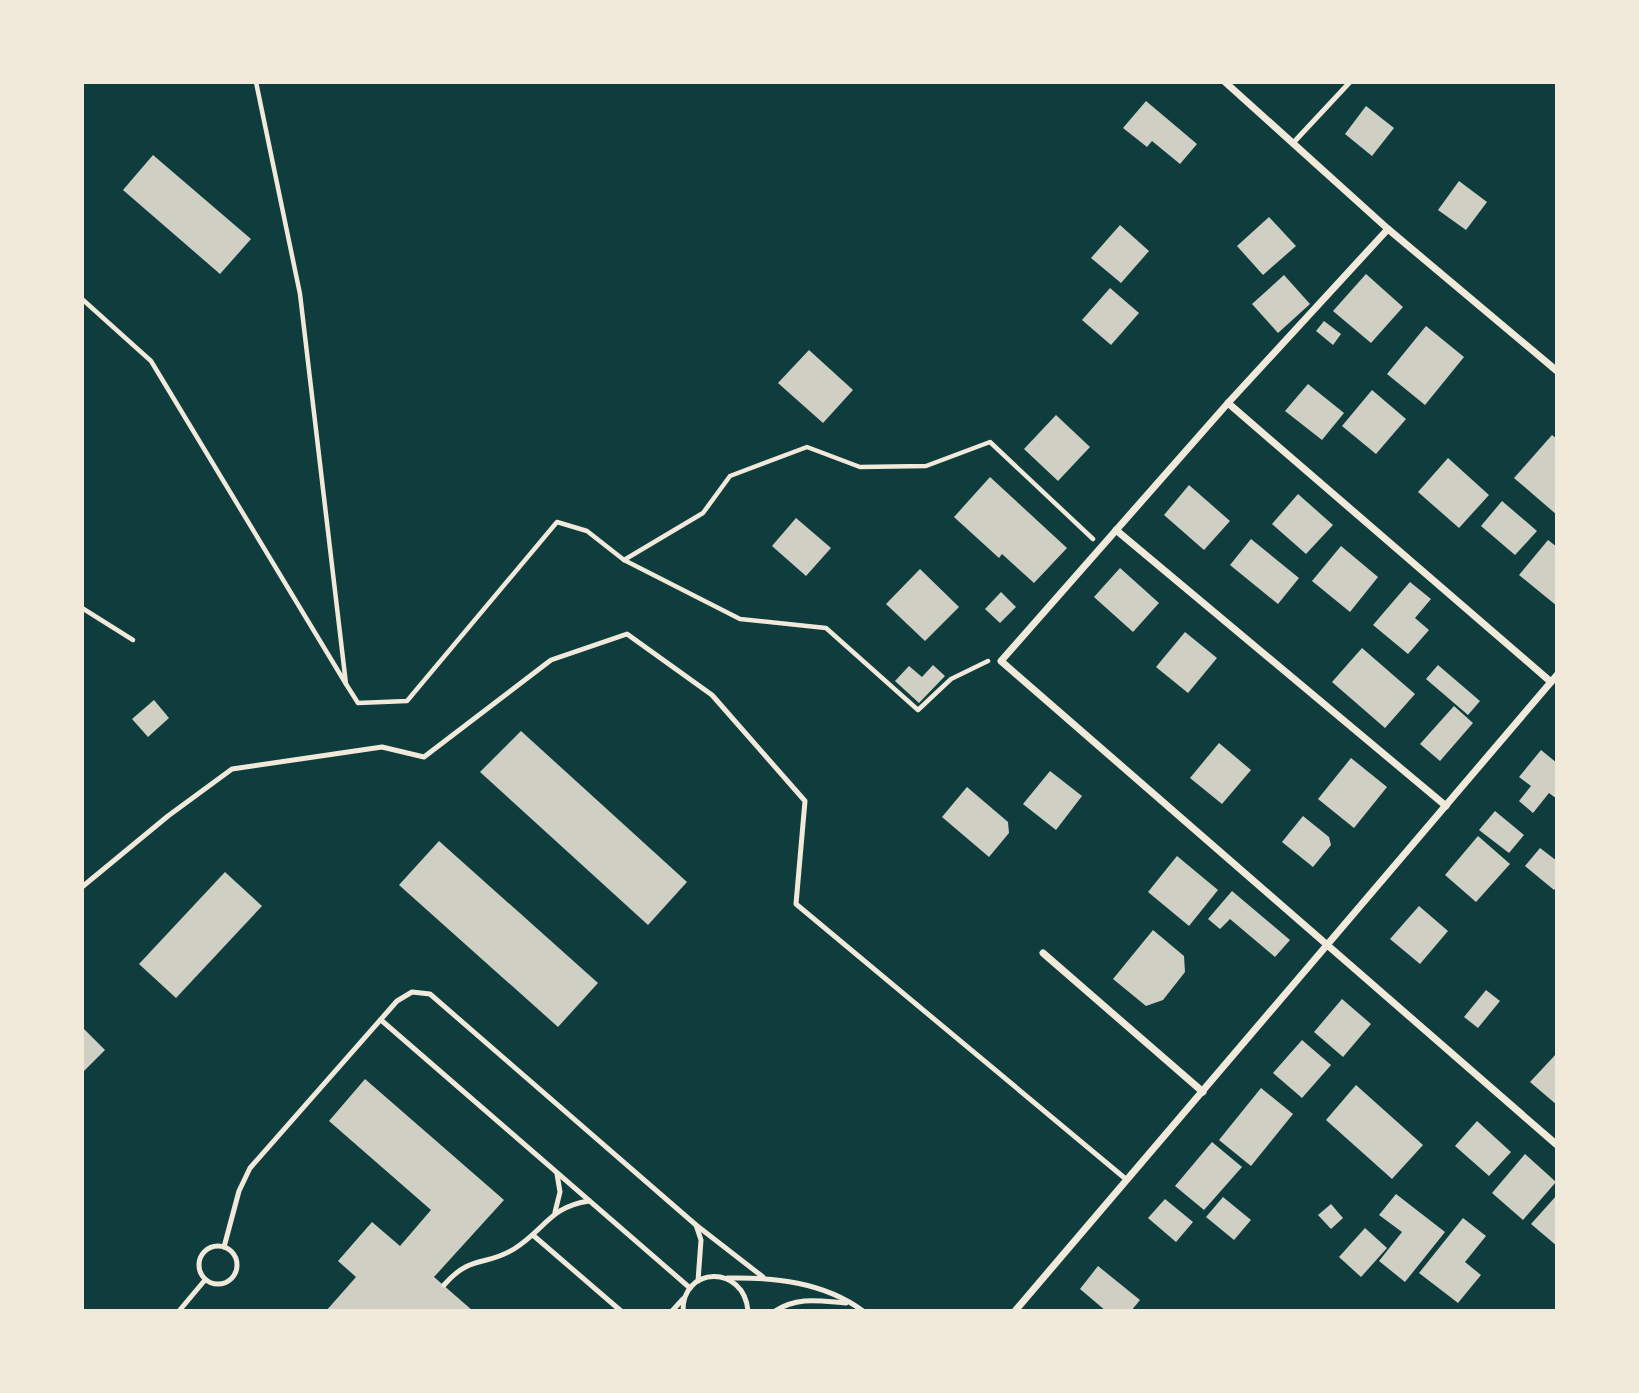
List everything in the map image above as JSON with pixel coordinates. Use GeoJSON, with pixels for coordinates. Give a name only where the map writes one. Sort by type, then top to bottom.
{"type":"FeatureCollection","features":[{"type":"Feature","properties":{"kind":"street"},"geometry":{"type":"LineString","coordinates":[[1225,82],[1388,229],[1557,371]]}},
{"type":"Feature","properties":{"kind":"street"},"geometry":{"type":"LineString","coordinates":[[1388,229],[1228,403],[1001,661],[1557,1146]]}},
{"type":"Feature","properties":{"kind":"street"},"geometry":{"type":"LineString","coordinates":[[1228,403],[1551,682]]}},
{"type":"Feature","properties":{"kind":"street"},"geometry":{"type":"LineString","coordinates":[[1116,530],[1446,806]]}},
{"type":"Feature","properties":{"kind":"street"},"geometry":{"type":"LineString","coordinates":[[1015,1311],[1557,675]]}},
{"type":"Feature","properties":{"kind":"street"},"geometry":{"type":"LineString","coordinates":[[1043,953],[1203,1091]]}},
{"type":"Feature","properties":{"kind":"lane"},"geometry":{"type":"LineString","coordinates":[[1294,142],[1350,82]]}},
{"type":"Feature","properties":{"kind":"lane"},"geometry":{"type":"LineString","coordinates":[[82,887],[168,816],[232,769],[382,747],[424,757],[551,660],[627,634],[712,695],[805,801],[796,904],[1127,1180]]}},
{"type":"Feature","properties":{"kind":"lane"},"geometry":{"type":"LineString","coordinates":[[224,1247],[239,1191],[250,1168],[397,1001],[412,992],[429,994],[696,1225],[762,1277]]}},
{"type":"Feature","properties":{"kind":"lane"},"geometry":{"type":"LineString","coordinates":[[381,1020],[690,1288]]}},
{"type":"Feature","properties":{"kind":"lane"},"geometry":{"type":"LineString","coordinates":[[444,1285],[460,1267],[510,1252],[534,1236],[555,1212],[560,1192],[557,1173]]}},
{"type":"Feature","properties":{"kind":"lane"},"geometry":{"type":"LineString","coordinates":[[555,1212],[589,1201]]}},
{"type":"Feature","properties":{"kind":"lane"},"geometry":{"type":"LineString","coordinates":[[696,1225],[701,1240],[698,1281]]}},
{"type":"Feature","properties":{"kind":"lane"},"geometry":{"type":"LineString","coordinates":[[534,1236],[621,1311]]}},
{"type":"Feature","properties":{"kind":"lane"},"geometry":{"type":"LineString","coordinates":[[224,1247],[235,1257],[236,1272],[226,1283],[219,1285],[205,1280],[198,1266],[203,1252],[209,1248],[224,1247]]}},
{"type":"Feature","properties":{"kind":"lane"},"geometry":{"type":"LineString","coordinates":[[672,1311],[698,1281],[717,1276],[762,1277],[821,1289],[863,1311]]}},
{"type":"Feature","properties":{"kind":"lane"},"geometry":{"type":"LineString","coordinates":[[727,1278],[742,1291],[747,1311]]}},
{"type":"Feature","properties":{"kind":"lane"},"geometry":{"type":"LineString","coordinates":[[179,1311],[205,1280]]}},
{"type":"Feature","properties":{"kind":"lane"},"geometry":{"type":"LineString","coordinates":[[683,1311],[685,1297]]}},
{"type":"Feature","properties":{"kind":"lane"},"geometry":{"type":"LineString","coordinates":[[775,1311],[788,1303],[806,1299],[853,1304]]}},
{"type":"Feature","properties":{"kind":"path"},"geometry":{"type":"LineString","coordinates":[[256,82],[300,294],[346,684]]}},
{"type":"Feature","properties":{"kind":"path"},"geometry":{"type":"LineString","coordinates":[[82,299],[151,360],[358,703],[407,701],[556,522],[587,531],[624,560],[740,619],[826,628],[918,710],[951,679],[988,661],[1009,667]]}},
{"type":"Feature","properties":{"kind":"path"},"geometry":{"type":"LineString","coordinates":[[624,560],[703,513],[730,476],[807,447],[860,467],[926,466],[990,442],[1102,547]]}},
{"type":"Feature","properties":{"kind":"path"},"geometry":{"type":"LineString","coordinates":[[82,608],[133,640]]}},
{"type":"Feature","properties":{"kind":"building"},"geometry":{"type":"Polygon","coordinates":[[[1146,101],[1197,144],[1180,164],[1152,141],[1147,147],[1123,128],[1146,101]]]}},
{"type":"Feature","properties":{"kind":"building"},"geometry":{"type":"Polygon","coordinates":[[[1366,106],[1394,128],[1372,156],[1345,134],[1366,106]]]}},
{"type":"Feature","properties":{"kind":"building"},"geometry":{"type":"Polygon","coordinates":[[[153,155],[251,239],[220,274],[123,190],[153,155]]]}},
{"type":"Feature","properties":{"kind":"building"},"geometry":{"type":"Polygon","coordinates":[[[1459,181],[1487,202],[1466,230],[1438,210],[1459,181]]]}},
{"type":"Feature","properties":{"kind":"building"},"geometry":{"type":"Polygon","coordinates":[[[1269,217],[1296,246],[1263,275],[1237,246],[1269,217]]]}},
{"type":"Feature","properties":{"kind":"building"},"geometry":{"type":"Polygon","coordinates":[[[1120,225],[1149,251],[1121,283],[1091,258],[1120,225]]]}},
{"type":"Feature","properties":{"kind":"building"},"geometry":{"type":"Polygon","coordinates":[[[1366,274],[1403,307],[1371,343],[1333,311],[1366,274]]]}},
{"type":"Feature","properties":{"kind":"building"},"geometry":{"type":"Polygon","coordinates":[[[1284,275],[1310,304],[1278,333],[1252,304],[1284,275]]]}},
{"type":"Feature","properties":{"kind":"building"},"geometry":{"type":"Polygon","coordinates":[[[1110,288],[1139,313],[1111,345],[1082,320],[1110,288]]]}},
{"type":"Feature","properties":{"kind":"building"},"geometry":{"type":"Polygon","coordinates":[[[1324,321],[1341,334],[1333,345],[1316,331],[1324,321]]]}},
{"type":"Feature","properties":{"kind":"building"},"geometry":{"type":"Polygon","coordinates":[[[1426,326],[1464,357],[1425,405],[1387,374],[1426,326]]]}},
{"type":"Feature","properties":{"kind":"building"},"geometry":{"type":"Polygon","coordinates":[[[809,350],[853,390],[823,423],[778,383],[809,350]]]}},
{"type":"Feature","properties":{"kind":"building"},"geometry":{"type":"Polygon","coordinates":[[[1308,384],[1344,413],[1322,440],[1285,411],[1308,384]]]}},
{"type":"Feature","properties":{"kind":"building"},"geometry":{"type":"Polygon","coordinates":[[[1372,390],[1406,419],[1376,454],[1342,426],[1372,390]]]}},
{"type":"Feature","properties":{"kind":"building"},"geometry":{"type":"Polygon","coordinates":[[[1056,415],[1090,447],[1058,481],[1024,449],[1056,415]]]}},
{"type":"Feature","properties":{"kind":"building"},"geometry":{"type":"Polygon","coordinates":[[[1552,435],[1557,439],[1557,515],[1514,478],[1552,435]]]}},
{"type":"Feature","properties":{"kind":"building"},"geometry":{"type":"Polygon","coordinates":[[[1448,458],[1489,495],[1459,528],[1418,492],[1448,458]]]}},
{"type":"Feature","properties":{"kind":"building"},"geometry":{"type":"Polygon","coordinates":[[[990,477],[1067,548],[1034,583],[1002,554],[999,558],[954,517],[990,477]]]}},
{"type":"Feature","properties":{"kind":"building"},"geometry":{"type":"Polygon","coordinates":[[[1189,485],[1230,521],[1204,550],[1164,515],[1189,485]]]}},
{"type":"Feature","properties":{"kind":"building"},"geometry":{"type":"Polygon","coordinates":[[[1298,494],[1333,525],[1306,554],[1272,524],[1298,494]]]}},
{"type":"Feature","properties":{"kind":"building"},"geometry":{"type":"Polygon","coordinates":[[[1502,501],[1537,531],[1515,555],[1481,526],[1502,501]]]}},
{"type":"Feature","properties":{"kind":"building"},"geometry":{"type":"Polygon","coordinates":[[[796,518],[831,548],[806,576],[772,546],[796,518]]]}},
{"type":"Feature","properties":{"kind":"building"},"geometry":{"type":"Polygon","coordinates":[[[1251,539],[1299,578],[1278,604],[1230,565],[1251,539]]]}},
{"type":"Feature","properties":{"kind":"building"},"geometry":{"type":"Polygon","coordinates":[[[1548,540],[1557,547],[1557,606],[1519,575],[1548,540]]]}},
{"type":"Feature","properties":{"kind":"building"},"geometry":{"type":"Polygon","coordinates":[[[1341,546],[1378,577],[1350,612],[1312,581],[1341,546]]]}},
{"type":"Feature","properties":{"kind":"building"},"geometry":{"type":"Polygon","coordinates":[[[1120,568],[1159,603],[1133,632],[1094,597],[1120,568]]]}},
{"type":"Feature","properties":{"kind":"building"},"geometry":{"type":"Polygon","coordinates":[[[920,569],[959,607],[925,641],[886,604],[920,569]]]}},
{"type":"Feature","properties":{"kind":"building"},"geometry":{"type":"Polygon","coordinates":[[[1410,582],[1431,599],[1415,618],[1429,630],[1408,654],[1373,625],[1410,582]]]}},
{"type":"Feature","properties":{"kind":"building"},"geometry":{"type":"Polygon","coordinates":[[[1001,592],[1016,607],[1000,623],[985,609],[1001,592]]]}},
{"type":"Feature","properties":{"kind":"building"},"geometry":{"type":"Polygon","coordinates":[[[1185,632],[1217,658],[1188,693],[1156,667],[1185,632]]]}},
{"type":"Feature","properties":{"kind":"building"},"geometry":{"type":"Polygon","coordinates":[[[1362,648],[1415,694],[1385,728],[1332,682],[1362,648]]]}},
{"type":"Feature","properties":{"kind":"building"},"geometry":{"type":"Polygon","coordinates":[[[933,665],[945,676],[919,703],[895,681],[909,666],[922,677],[933,665]]]}},
{"type":"Feature","properties":{"kind":"building"},"geometry":{"type":"Polygon","coordinates":[[[1438,665],[1480,701],[1468,715],[1426,679],[1438,665]]]}},
{"type":"Feature","properties":{"kind":"building"},"geometry":{"type":"Polygon","coordinates":[[[154,700],[169,718],[148,737],[132,719],[154,700]]]}},
{"type":"Feature","properties":{"kind":"building"},"geometry":{"type":"Polygon","coordinates":[[[1454,706],[1473,723],[1440,761],[1420,744],[1454,706]]]}},
{"type":"Feature","properties":{"kind":"building"},"geometry":{"type":"Polygon","coordinates":[[[521,731],[687,882],[648,925],[480,772],[521,731]]]}},
{"type":"Feature","properties":{"kind":"building"},"geometry":{"type":"Polygon","coordinates":[[[1219,743],[1251,770],[1222,804],[1190,778],[1219,743]]]}},
{"type":"Feature","properties":{"kind":"building"},"geometry":{"type":"Polygon","coordinates":[[[1541,750],[1557,763],[1557,799],[1549,793],[1533,813],[1519,801],[1531,786],[1519,777],[1541,750]]]}},
{"type":"Feature","properties":{"kind":"building"},"geometry":{"type":"Polygon","coordinates":[[[1351,758],[1387,787],[1354,828],[1318,799],[1351,758]]]}},
{"type":"Feature","properties":{"kind":"building"},"geometry":{"type":"Polygon","coordinates":[[[1050,771],[1082,796],[1056,830],[1023,804],[1050,771]]]}},
{"type":"Feature","properties":{"kind":"building"},"geometry":{"type":"Polygon","coordinates":[[[967,787],[1008,822],[1009,833],[989,857],[942,817],[967,787]]]}},
{"type":"Feature","properties":{"kind":"building"},"geometry":{"type":"Polygon","coordinates":[[[1495,811],[1524,835],[1509,853],[1479,830],[1495,811]]]}},
{"type":"Feature","properties":{"kind":"building"},"geometry":{"type":"Polygon","coordinates":[[[1303,816],[1329,837],[1331,845],[1313,867],[1282,842],[1303,816]]]}},
{"type":"Feature","properties":{"kind":"building"},"geometry":{"type":"Polygon","coordinates":[[[1478,836],[1510,864],[1476,902],[1445,875],[1478,836]]]}},
{"type":"Feature","properties":{"kind":"building"},"geometry":{"type":"Polygon","coordinates":[[[439,841],[598,983],[558,1027],[399,885],[439,841]]]}},
{"type":"Feature","properties":{"kind":"building"},"geometry":{"type":"Polygon","coordinates":[[[1540,848],[1557,861],[1557,886],[1554,890],[1525,866],[1540,848]]]}},
{"type":"Feature","properties":{"kind":"building"},"geometry":{"type":"Polygon","coordinates":[[[1177,856],[1218,890],[1189,926],[1148,892],[1177,856]]]}},
{"type":"Feature","properties":{"kind":"building"},"geometry":{"type":"Polygon","coordinates":[[[225,872],[262,906],[176,998],[139,964],[225,872]]]}},
{"type":"Feature","properties":{"kind":"building"},"geometry":{"type":"Polygon","coordinates":[[[1232,891],[1290,940],[1275,957],[1230,919],[1220,929],[1208,919],[1232,891]]]}},
{"type":"Feature","properties":{"kind":"building"},"geometry":{"type":"Polygon","coordinates":[[[1419,906],[1448,931],[1420,964],[1390,939],[1419,906]]]}},
{"type":"Feature","properties":{"kind":"building"},"geometry":{"type":"Polygon","coordinates":[[[1153,930],[1184,956],[1185,972],[1163,1000],[1146,1006],[1113,979],[1153,930]]]}},
{"type":"Feature","properties":{"kind":"building"},"geometry":{"type":"Polygon","coordinates":[[[1486,990],[1500,1001],[1478,1028],[1464,1017],[1486,990]]]}},
{"type":"Feature","properties":{"kind":"building"},"geometry":{"type":"Polygon","coordinates":[[[1342,999],[1371,1024],[1343,1057],[1314,1032],[1342,999]]]}},
{"type":"Feature","properties":{"kind":"building"},"geometry":{"type":"Polygon","coordinates":[[[82,1027],[105,1050],[82,1073],[82,1027]]]}},
{"type":"Feature","properties":{"kind":"building"},"geometry":{"type":"Polygon","coordinates":[[[1302,1040],[1331,1065],[1302,1098],[1273,1073],[1302,1040]]]}},
{"type":"Feature","properties":{"kind":"building"},"geometry":{"type":"Polygon","coordinates":[[[1557,1053],[1557,1105],[1530,1082],[1557,1053]]]}},
{"type":"Feature","properties":{"kind":"building"},"geometry":{"type":"Polygon","coordinates":[[[365,1079],[504,1200],[434,1277],[473,1311],[326,1311],[356,1277],[338,1261],[372,1222],[400,1246],[431,1210],[329,1121],[365,1079]]]}},
{"type":"Feature","properties":{"kind":"building"},"geometry":{"type":"Polygon","coordinates":[[[1356,1085],[1423,1145],[1392,1179],[1326,1120],[1356,1085]]]}},
{"type":"Feature","properties":{"kind":"building"},"geometry":{"type":"Polygon","coordinates":[[[1261,1088],[1293,1114],[1251,1166],[1219,1140],[1261,1088]]]}},
{"type":"Feature","properties":{"kind":"building"},"geometry":{"type":"Polygon","coordinates":[[[1477,1121],[1511,1152],[1489,1176],[1455,1146],[1477,1121]]]}},
{"type":"Feature","properties":{"kind":"building"},"geometry":{"type":"Polygon","coordinates":[[[1212,1142],[1242,1167],[1204,1210],[1175,1186],[1212,1142]]]}},
{"type":"Feature","properties":{"kind":"building"},"geometry":{"type":"Polygon","coordinates":[[[1525,1154],[1556,1182],[1523,1220],[1492,1193],[1525,1154]]]}},
{"type":"Feature","properties":{"kind":"building"},"geometry":{"type":"Polygon","coordinates":[[[1396,1194],[1445,1232],[1405,1282],[1379,1261],[1402,1232],[1379,1215],[1396,1194]]]}},
{"type":"Feature","properties":{"kind":"building"},"geometry":{"type":"Polygon","coordinates":[[[1557,1195],[1557,1246],[1531,1224],[1557,1195]]]}},
{"type":"Feature","properties":{"kind":"building"},"geometry":{"type":"Polygon","coordinates":[[[1223,1197],[1251,1220],[1234,1240],[1206,1217],[1223,1197]]]}},
{"type":"Feature","properties":{"kind":"building"},"geometry":{"type":"Polygon","coordinates":[[[1165,1199],[1193,1222],[1176,1242],[1148,1218],[1165,1199]]]}},
{"type":"Feature","properties":{"kind":"building"},"geometry":{"type":"Polygon","coordinates":[[[1331,1204],[1343,1218],[1331,1229],[1318,1215],[1331,1204]]]}},
{"type":"Feature","properties":{"kind":"building"},"geometry":{"type":"Polygon","coordinates":[[[1463,1218],[1486,1236],[1465,1262],[1481,1275],[1458,1303],[1419,1273],[1463,1218]]]}},
{"type":"Feature","properties":{"kind":"building"},"geometry":{"type":"Polygon","coordinates":[[[1365,1228],[1387,1248],[1361,1277],[1339,1257],[1365,1228]]]}},
{"type":"Feature","properties":{"kind":"building"},"geometry":{"type":"Polygon","coordinates":[[[1098,1266],[1140,1300],[1131,1311],[1106,1311],[1080,1289],[1098,1266]]]}}]}
